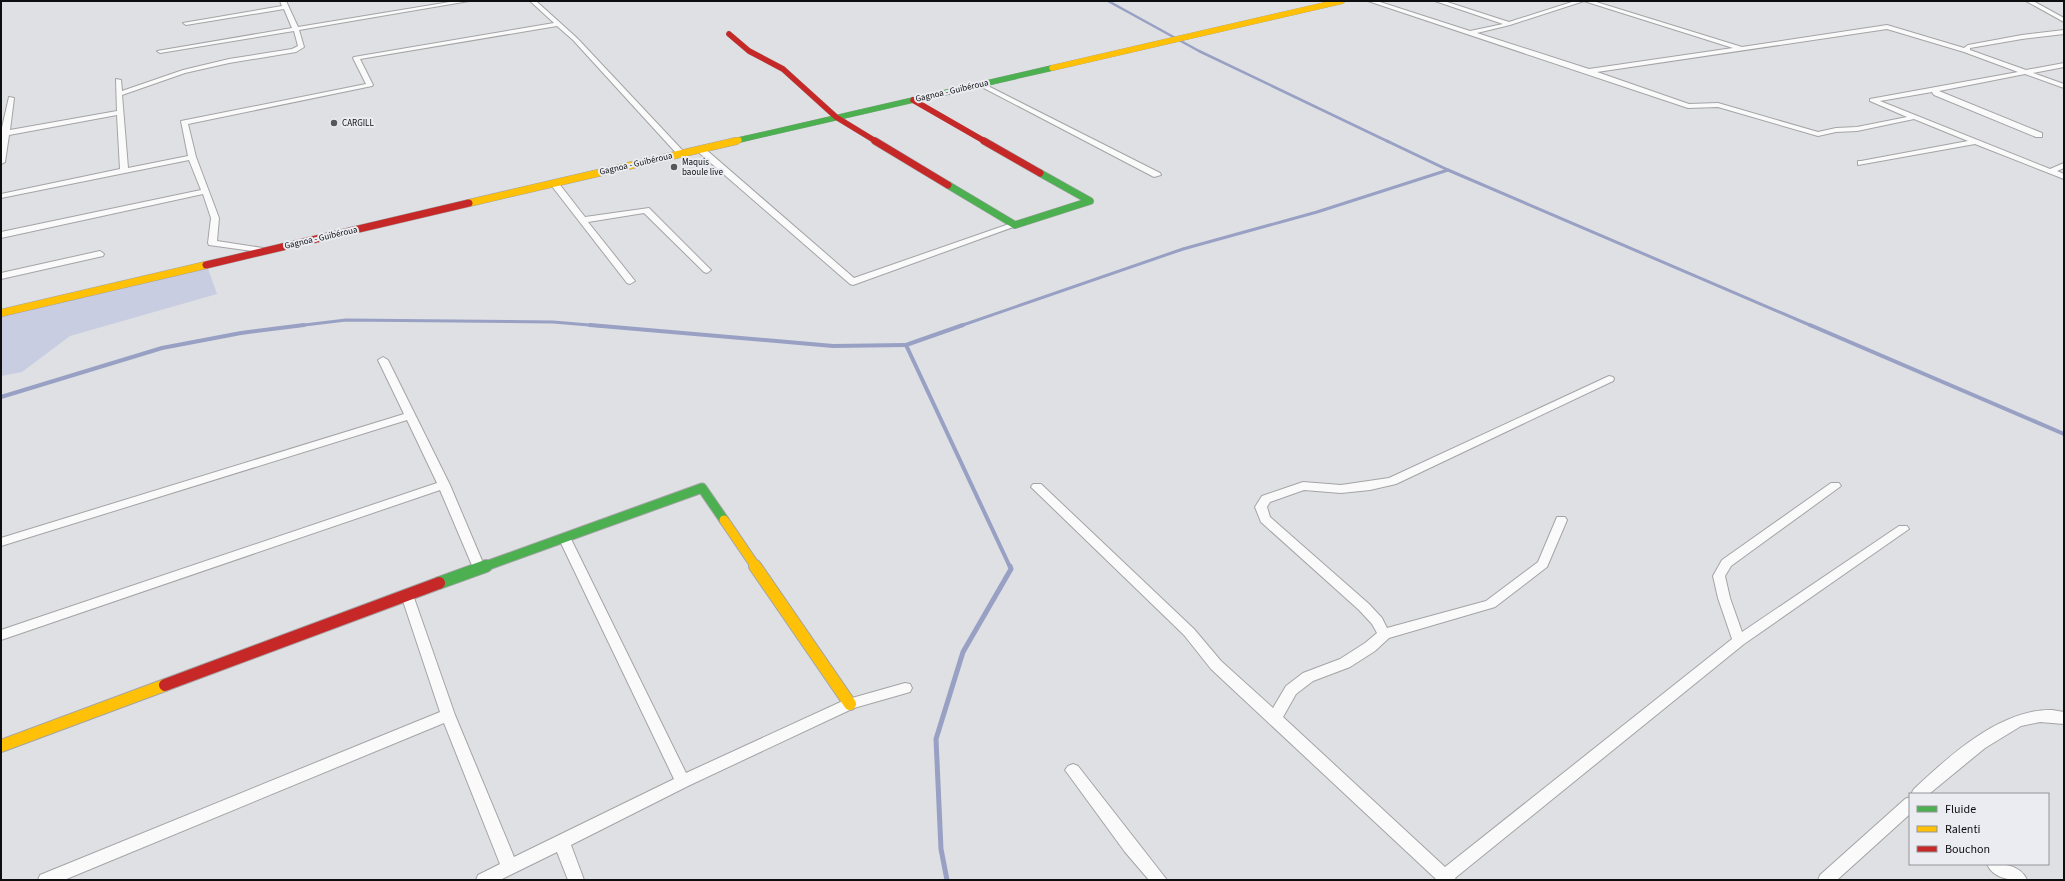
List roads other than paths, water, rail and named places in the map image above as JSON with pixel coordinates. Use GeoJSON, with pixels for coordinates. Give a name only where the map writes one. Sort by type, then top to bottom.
{"type":"FeatureCollection","features":[{"type":"Feature","properties":{"kind":"street"},"geometry":{"type":"LineString","coordinates":[[160,51],[466,1]]}},
{"type":"Feature","properties":{"kind":"street"},"geometry":{"type":"LineString","coordinates":[[533,1],[559,24],[681,153]]}},
{"type":"Feature","properties":{"kind":"street","name":"Gagnoa - Guibéroua"},"geometry":{"type":"LineString","coordinates":[[1,313],[681,153],[1342,1]]}},
{"type":"Feature","properties":{"kind":"street"},"geometry":{"type":"LineString","coordinates":[[1371,1],[1588,71],[1675,103],[1688,106],[1718,105],[1818,134],[1836,130],[1857,129],[1915,117]]}},
{"type":"Feature","properties":{"kind":"street"},"geometry":{"type":"LineString","coordinates":[[1438,1],[1508,24]]}},
{"type":"Feature","properties":{"kind":"street"},"geometry":{"type":"LineString","coordinates":[[1469,33],[1508,24],[1581,1]]}},
{"type":"Feature","properties":{"kind":"street"},"geometry":{"type":"LineString","coordinates":[[1587,1],[1742,48]]}},
{"type":"Feature","properties":{"kind":"street"},"geometry":{"type":"LineString","coordinates":[[2029,1],[2064,20]]}},
{"type":"Feature","properties":{"kind":"street"},"geometry":{"type":"LineString","coordinates":[[120,94],[183,72],[229,61],[294,51],[301,47],[296,29],[284,4],[186,22]]}},
{"type":"Feature","properties":{"kind":"street"},"geometry":{"type":"LineString","coordinates":[[263,251],[212,243],[215,218],[192,157],[184,123],[370,86],[356,58],[559,24]]}},
{"type":"Feature","properties":{"kind":"street"},"geometry":{"type":"LineString","coordinates":[[1588,71],[1888,27],[2064,86]]}},
{"type":"Feature","properties":{"kind":"street"},"geometry":{"type":"LineString","coordinates":[[1966,52],[1968,47],[2022,37],[2064,32]]}},
{"type":"Feature","properties":{"kind":"street"},"geometry":{"type":"LineString","coordinates":[[729,34],[749,51],[783,69],[836,117],[1015,226]]}},
{"type":"Feature","properties":{"kind":"street"},"geometry":{"type":"LineString","coordinates":[[2064,65],[1935,90],[1872,100],[2064,177]]}},
{"type":"Feature","properties":{"kind":"street"},"geometry":{"type":"LineString","coordinates":[[118,80],[124,171]]}},
{"type":"Feature","properties":{"kind":"street"},"geometry":{"type":"LineString","coordinates":[[980,84],[1157,175]]}},
{"type":"Feature","properties":{"kind":"street"},"geometry":{"type":"LineString","coordinates":[[1935,90],[1936,94],[2039,135]]}},
{"type":"Feature","properties":{"kind":"street"},"geometry":{"type":"LineString","coordinates":[[1,162],[4,133],[11,98]]}},
{"type":"Feature","properties":{"kind":"street"},"geometry":{"type":"LineString","coordinates":[[700,149],[853,282],[1090,201],[912,100]]}},
{"type":"Feature","properties":{"kind":"street"},"geometry":{"type":"LineString","coordinates":[[4,133],[120,112]]}},
{"type":"Feature","properties":{"kind":"street"},"geometry":{"type":"LineString","coordinates":[[1861,164],[1974,142]]}},
{"type":"Feature","properties":{"kind":"street"},"geometry":{"type":"LineString","coordinates":[[1,196],[192,157]]}},
{"type":"Feature","properties":{"kind":"street"},"geometry":{"type":"LineString","coordinates":[[2049,172],[2064,165]]}},
{"type":"Feature","properties":{"kind":"street"},"geometry":{"type":"LineString","coordinates":[[554,183],[630,281]]}},
{"type":"Feature","properties":{"kind":"street"},"geometry":{"type":"LineString","coordinates":[[1,235],[206,191]]}},
{"type":"Feature","properties":{"kind":"street"},"geometry":{"type":"LineString","coordinates":[[582,220],[646,210],[706,270]]}},
{"type":"Feature","properties":{"kind":"street"},"geometry":{"type":"LineString","coordinates":[[1,276],[100,254]]}},
{"type":"Feature","properties":{"kind":"street"},"geometry":{"type":"LineString","coordinates":[[383,360],[408,416],[444,485],[480,570]]}},
{"type":"Feature","properties":{"kind":"street"},"geometry":{"type":"LineString","coordinates":[[1384,634],[1377,621],[1364,607],[1264,518],[1261,507],[1266,499],[1302,486],[1341,489],[1370,486],[1392,481],[1609,379]]}},
{"type":"Feature","properties":{"kind":"street"},"geometry":{"type":"LineString","coordinates":[[1,542],[408,416]]}},
{"type":"Feature","properties":{"kind":"street"},"geometry":{"type":"LineString","coordinates":[[1,635],[444,485]]}},
{"type":"Feature","properties":{"kind":"street"},"geometry":{"type":"LineString","coordinates":[[1739,641],[1724,598],[1719,576],[1726,563],[1835,486]]}},
{"type":"Feature","properties":{"kind":"street"},"geometry":{"type":"LineString","coordinates":[[1037,487],[1189,632],[1216,665],[1447,878],[1739,641],[1903,528]]}},
{"type":"Feature","properties":{"kind":"street"},"geometry":{"type":"LineString","coordinates":[[1,746],[406,595],[566,539],[702,488],[850,704]]}},
{"type":"Feature","properties":{"kind":"street"},"geometry":{"type":"LineString","coordinates":[[1275,718],[1291,690],[1308,677],[1345,663],[1370,647],[1384,634],[1490,604],[1543,564],[1561,520]]}},
{"type":"Feature","properties":{"kind":"street"},"geometry":{"type":"LineString","coordinates":[[566,539],[683,782]]}},
{"type":"Feature","properties":{"kind":"street"},"geometry":{"type":"LineString","coordinates":[[406,595],[448,715],[510,868]]}},
{"type":"Feature","properties":{"kind":"street"},"geometry":{"type":"LineString","coordinates":[[484,880],[562,843],[683,782],[850,704],[905,688]]}},
{"type":"Feature","properties":{"kind":"street"},"geometry":{"type":"LineString","coordinates":[[1921,793],[1930,782],[1991,737],[2015,722],[2048,714],[2064,718]]}},
{"type":"Feature","properties":{"kind":"street"},"geometry":{"type":"LineString","coordinates":[[46,880],[448,715]]}},
{"type":"Feature","properties":{"kind":"street"},"geometry":{"type":"LineString","coordinates":[[1073,770],[1131,847],[1159,880]]}},
{"type":"Feature","properties":{"kind":"street"},"geometry":{"type":"LineString","coordinates":[[1826,880],[1909,806]]}},
{"type":"Feature","properties":{"kind":"street"},"geometry":{"type":"LineString","coordinates":[[562,843],[576,880]]}},
{"type":"Feature","properties":{"kind":"street"},"geometry":{"type":"LineString","coordinates":[[1996,865],[2019,880]]}},
{"type":"Feature","properties":{"kind":"waterway"},"geometry":{"type":"LineString","coordinates":[[1108,1],[1199,51],[1389,142]]}},
{"type":"Feature","properties":{"kind":"waterway"},"geometry":{"type":"LineString","coordinates":[[1387,141],[1448,170]]}},
{"type":"Feature","properties":{"kind":"waterway"},"geometry":{"type":"LineString","coordinates":[[960,326],[1183,249],[1317,212],[1448,170]]}},
{"type":"Feature","properties":{"kind":"waterway"},"geometry":{"type":"LineString","coordinates":[[1448,170],[1812,326]]}},
{"type":"Feature","properties":{"kind":"waterway"},"geometry":{"type":"LineString","coordinates":[[298,326],[346,320],[553,322],[601,326]]}},
{"type":"Feature","properties":{"kind":"waterway"},"geometry":{"type":"LineString","coordinates":[[298,326],[304,325]]}},
{"type":"Feature","properties":{"kind":"waterway"},"geometry":{"type":"LineString","coordinates":[[590,325],[833,346],[906,345]]}},
{"type":"Feature","properties":{"kind":"waterway"},"geometry":{"type":"LineString","coordinates":[[906,345],[963,325]]}},
{"type":"Feature","properties":{"kind":"waterway"},"geometry":{"type":"LineString","coordinates":[[1810,325],[2064,434]]}},
{"type":"Feature","properties":{"kind":"waterway"},"geometry":{"type":"LineString","coordinates":[[1,397],[162,348],[241,333],[298,326]]}},
{"type":"Feature","properties":{"kind":"waterway"},"geometry":{"type":"LineString","coordinates":[[906,345],[1010,567]]}},
{"type":"Feature","properties":{"kind":"waterway"},"geometry":{"type":"LineString","coordinates":[[947,880],[941,849],[936,739],[963,652],[1011,569],[1010,566]]}},
{"type":"Feature","properties":{"kind":"place","name":"CARGILL"},"geometry":{"type":"Point","coordinates":[334,123]}},
{"type":"Feature","properties":{"kind":"place","name":"Maquis baoule live"},"geometry":{"type":"Point","coordinates":[674,167]}}]}
